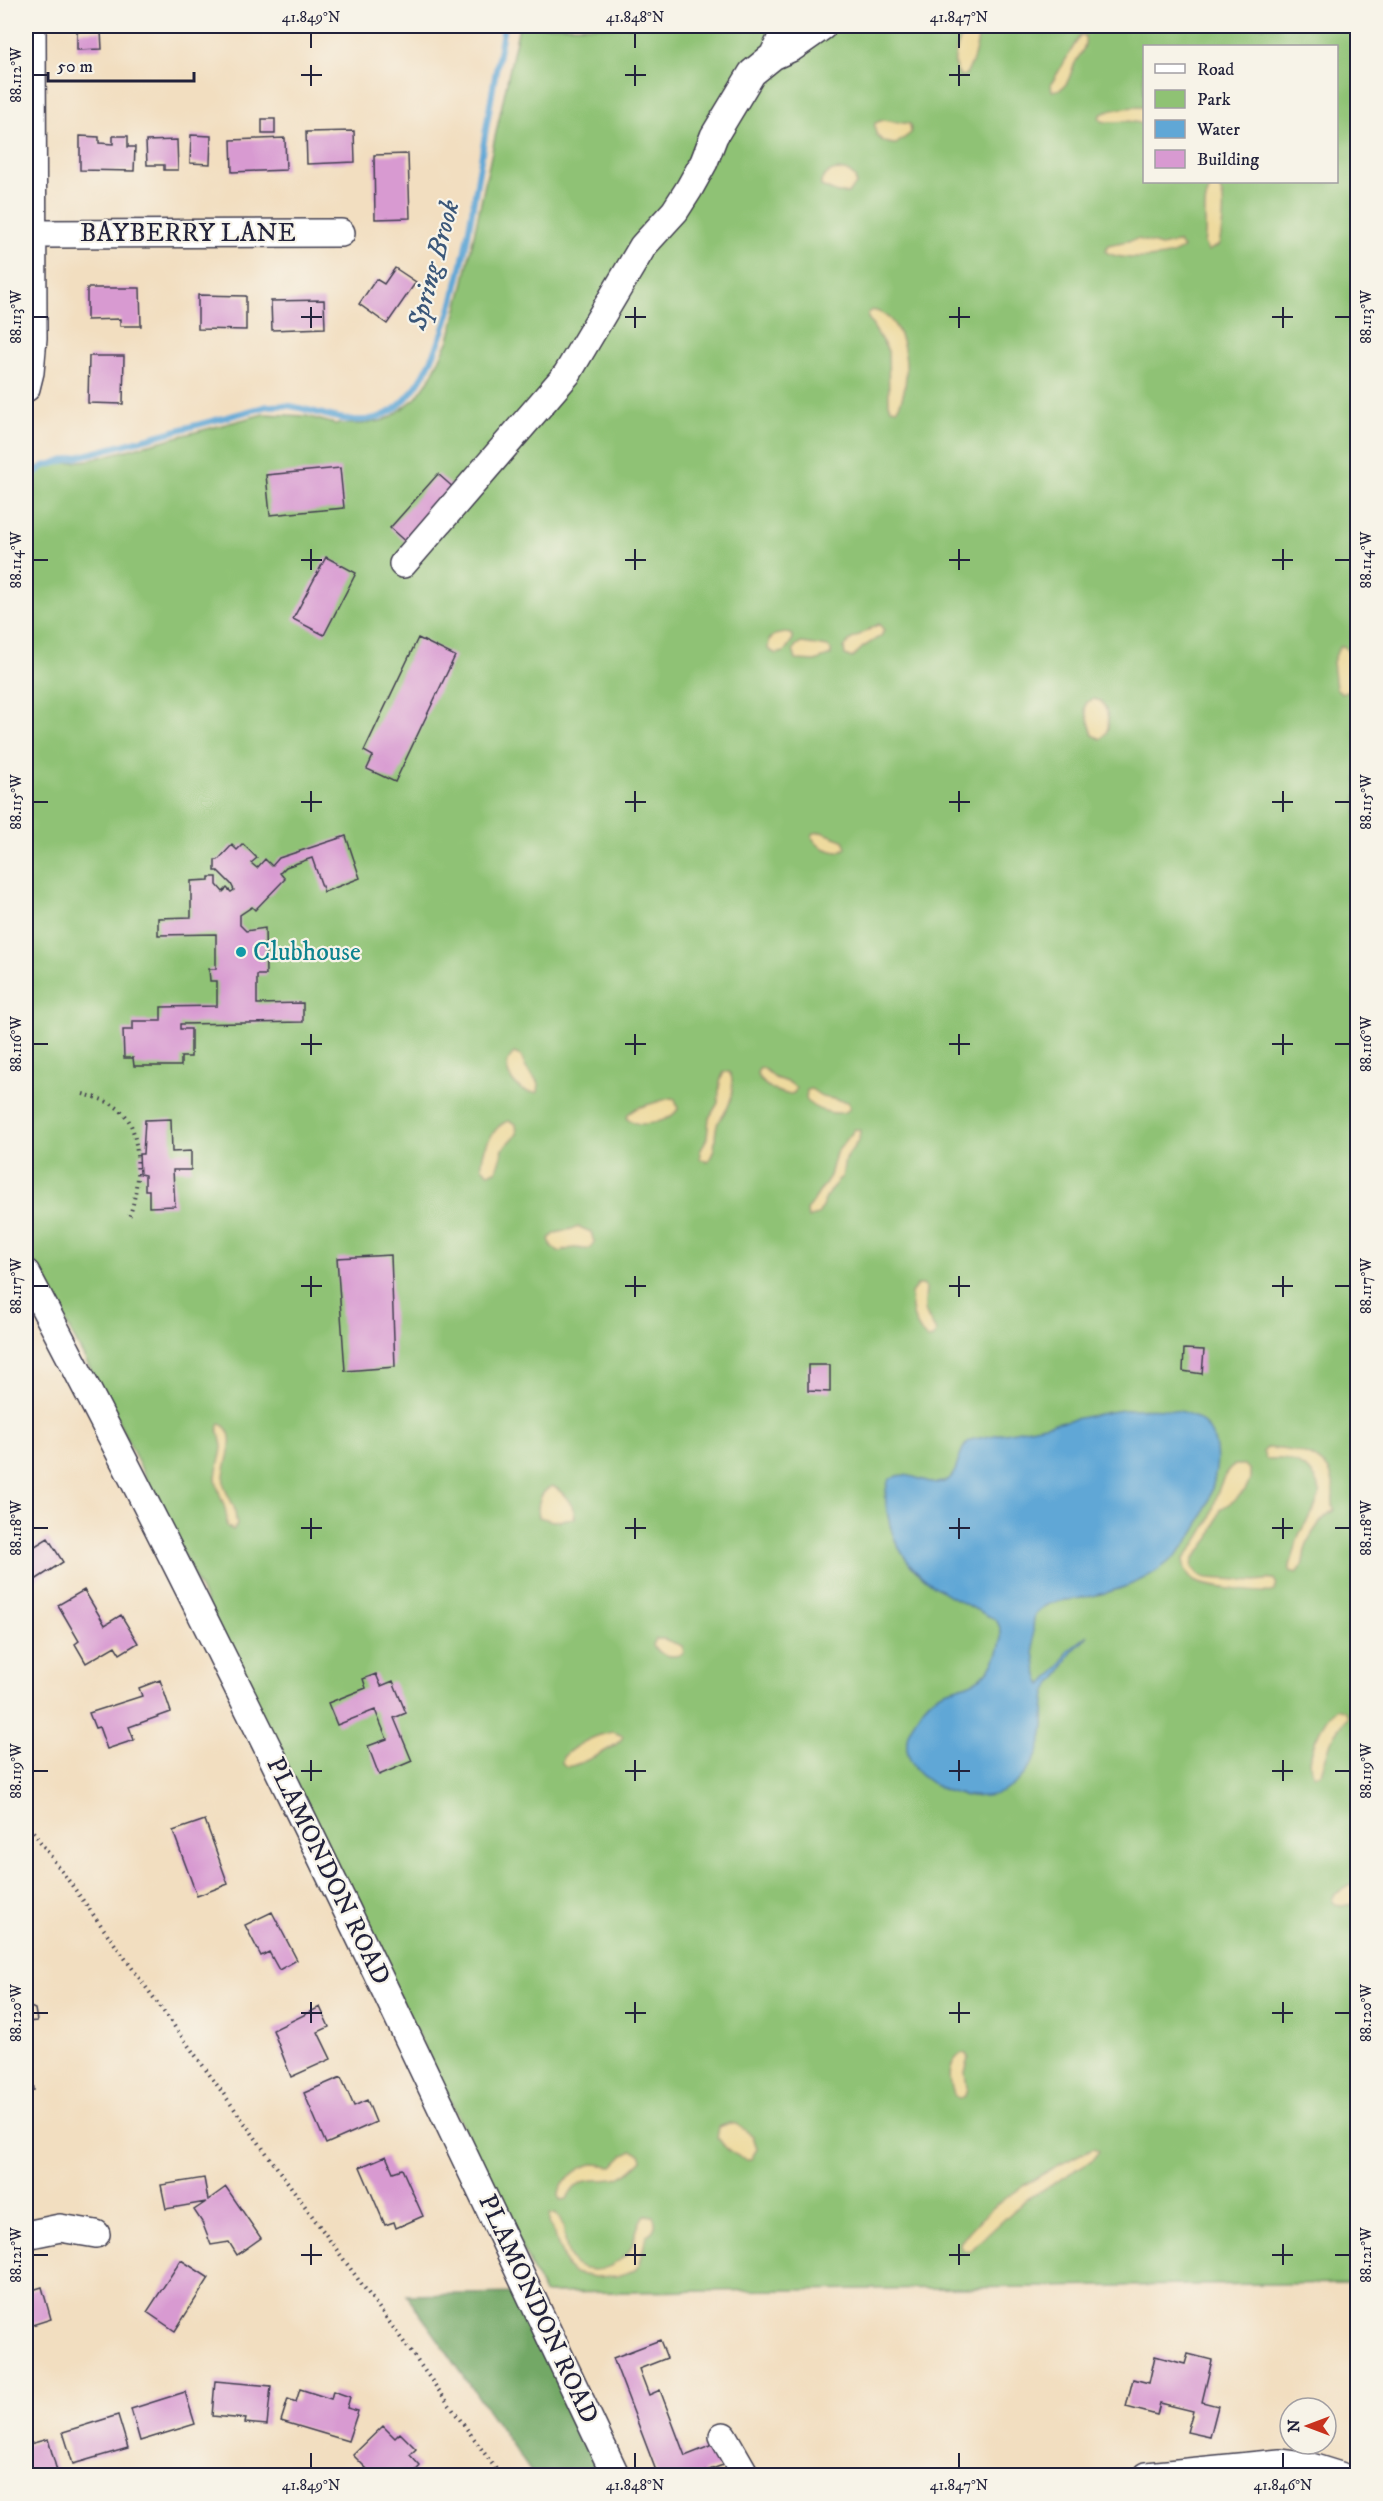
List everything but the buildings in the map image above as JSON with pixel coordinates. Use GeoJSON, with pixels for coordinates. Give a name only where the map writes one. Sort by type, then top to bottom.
{"type":"FeatureCollection","features":[{"type":"Feature","properties":{"kind":"street"},"geometry":{"type":"LineString","coordinates":[[26,388],[33,338],[32,26]]}},
{"type":"Feature","properties":{"kind":"street"},"geometry":{"type":"LineString","coordinates":[[772,56],[787,26]]}},
{"type":"Feature","properties":{"kind":"street"},"geometry":{"type":"LineString","coordinates":[[403,564],[567,374],[643,246],[675,211],[689,189],[704,162],[714,136],[752,73],[772,56],[793,47],[823,26]]}},
{"type":"Feature","properties":{"kind":"street","name":"BAYBERRY LANE"},"geometry":{"type":"LineString","coordinates":[[34,234],[341,233]]}},
{"type":"Feature","properties":{"kind":"street","name":"PLAMONDON ROAD"},"geometry":{"type":"LineString","coordinates":[[26,1273],[168,1549],[366,1946],[616,2475]]}},
{"type":"Feature","properties":{"kind":"street"},"geometry":{"type":"LineString","coordinates":[[26,2235],[60,2228],[96,2234]]}},
{"type":"Feature","properties":{"kind":"street"},"geometry":{"type":"LineString","coordinates":[[723,2436],[746,2475]]}},
{"type":"Feature","properties":{"kind":"street"},"geometry":{"type":"LineString","coordinates":[[1147,2475],[1280,2463],[1311,2467],[1340,2475]]}},
{"type":"Feature","properties":{"kind":"path"},"geometry":{"type":"LineString","coordinates":[[83,1094],[116,1107],[125,1115],[130,1124],[136,1155],[136,1188],[135,1202],[129,1217]]}},
{"type":"Feature","properties":{"kind":"path"},"geometry":{"type":"LineString","coordinates":[[26,1822],[501,2475]]}},
{"type":"Feature","properties":{"kind":"green space"},"geometry":{"type":"Polygon","coordinates":[[[519,26],[1357,26],[1357,2283],[544,2293],[117,1419],[26,1248],[26,468],[89,460],[264,414],[306,416],[335,424],[381,421],[391,417],[416,398],[429,380],[449,340],[463,286],[519,26]]]}},
{"type":"Feature","properties":{"kind":"green space"},"geometry":{"type":"Polygon","coordinates":[[[524,2293],[610,2475],[533,2475],[407,2295],[524,2293]]]}},
{"type":"Feature","properties":{"kind":"sand"},"geometry":{"type":"Polygon","coordinates":[[[963,26],[978,26],[979,28],[973,59],[965,75],[961,76],[957,71],[955,59],[963,26]]]}},
{"type":"Feature","properties":{"kind":"sand"},"geometry":{"type":"Polygon","coordinates":[[[1081,34],[1085,36],[1085,44],[1066,85],[1052,91],[1051,84],[1081,34]]]}},
{"type":"Feature","properties":{"kind":"sand"},"geometry":{"type":"Polygon","coordinates":[[[1143,107],[1143,125],[1131,121],[1107,122],[1099,119],[1100,115],[1110,111],[1143,107]]]}},
{"type":"Feature","properties":{"kind":"sand"},"geometry":{"type":"Polygon","coordinates":[[[883,120],[910,124],[911,133],[896,144],[883,141],[877,135],[875,123],[883,120]]]}},
{"type":"Feature","properties":{"kind":"sand"},"geometry":{"type":"Polygon","coordinates":[[[838,170],[849,172],[855,177],[856,185],[848,193],[837,193],[821,186],[826,175],[838,170]]]}},
{"type":"Feature","properties":{"kind":"sand"},"geometry":{"type":"Polygon","coordinates":[[[1217,185],[1223,205],[1222,231],[1219,245],[1208,251],[1204,243],[1205,207],[1211,187],[1217,185]]]}},
{"type":"Feature","properties":{"kind":"sand"},"geometry":{"type":"Polygon","coordinates":[[[1138,239],[1161,246],[1178,242],[1183,248],[1168,255],[1144,258],[1121,257],[1105,251],[1108,245],[1138,239]]]}},
{"type":"Feature","properties":{"kind":"sand"},"geometry":{"type":"Polygon","coordinates":[[[872,310],[885,315],[894,324],[905,352],[905,384],[897,409],[891,408],[889,403],[888,351],[868,318],[868,313],[872,310]]]}},
{"type":"Feature","properties":{"kind":"sand"},"geometry":{"type":"Polygon","coordinates":[[[879,624],[884,630],[881,636],[863,647],[852,658],[845,655],[844,648],[850,640],[879,624]]]}},
{"type":"Feature","properties":{"kind":"sand"},"geometry":{"type":"Polygon","coordinates":[[[792,634],[793,639],[784,652],[776,654],[768,649],[769,640],[775,635],[792,634]]]}},
{"type":"Feature","properties":{"kind":"sand"},"geometry":{"type":"Polygon","coordinates":[[[802,643],[828,647],[831,655],[815,661],[796,660],[793,650],[796,645],[802,643]]]}},
{"type":"Feature","properties":{"kind":"sand"},"geometry":{"type":"Polygon","coordinates":[[[1344,646],[1351,661],[1352,674],[1349,690],[1342,693],[1336,688],[1333,662],[1339,647],[1344,646]]]}},
{"type":"Feature","properties":{"kind":"sand"},"geometry":{"type":"Polygon","coordinates":[[[1093,699],[1101,701],[1107,715],[1107,731],[1101,739],[1093,735],[1085,709],[1086,703],[1093,699]]]}},
{"type":"Feature","properties":{"kind":"sand"},"geometry":{"type":"Polygon","coordinates":[[[821,832],[843,840],[846,848],[839,852],[819,846],[812,836],[814,833],[821,832]]]}},
{"type":"Feature","properties":{"kind":"sand"},"geometry":{"type":"Polygon","coordinates":[[[514,1053],[521,1056],[526,1068],[539,1084],[538,1092],[523,1090],[512,1080],[507,1066],[514,1053]]]}},
{"type":"Feature","properties":{"kind":"sand"},"geometry":{"type":"Polygon","coordinates":[[[763,1068],[775,1078],[790,1083],[796,1088],[794,1093],[778,1092],[762,1082],[757,1073],[763,1068]]]}},
{"type":"Feature","properties":{"kind":"sand"},"geometry":{"type":"Polygon","coordinates":[[[724,1072],[729,1072],[731,1075],[731,1095],[727,1109],[717,1125],[714,1147],[708,1162],[700,1159],[700,1152],[707,1138],[709,1118],[718,1103],[720,1081],[724,1072]]]}},
{"type":"Feature","properties":{"kind":"sand"},"geometry":{"type":"Polygon","coordinates":[[[811,1089],[823,1097],[848,1102],[850,1109],[833,1113],[814,1106],[806,1099],[807,1090],[811,1089]]]}},
{"type":"Feature","properties":{"kind":"sand"},"geometry":{"type":"Polygon","coordinates":[[[670,1098],[675,1099],[678,1109],[662,1121],[647,1124],[627,1119],[628,1114],[637,1108],[670,1098]]]}},
{"type":"Feature","properties":{"kind":"sand"},"geometry":{"type":"Polygon","coordinates":[[[509,1121],[516,1124],[517,1134],[503,1149],[496,1171],[488,1173],[482,1167],[486,1146],[493,1133],[503,1123],[509,1121]]]}},
{"type":"Feature","properties":{"kind":"sand"},"geometry":{"type":"Polygon","coordinates":[[[855,1129],[860,1130],[859,1140],[845,1159],[842,1177],[830,1190],[818,1215],[808,1218],[807,1211],[830,1176],[836,1153],[855,1129]]]}},
{"type":"Feature","properties":{"kind":"sand"},"geometry":{"type":"Polygon","coordinates":[[[579,1227],[591,1232],[594,1242],[591,1247],[572,1248],[560,1252],[552,1247],[549,1239],[556,1233],[579,1227]]]}},
{"type":"Feature","properties":{"kind":"sand"},"geometry":{"type":"Polygon","coordinates":[[[917,1285],[923,1285],[926,1288],[925,1308],[936,1332],[933,1338],[928,1339],[923,1335],[914,1318],[911,1293],[917,1285]]]}},
{"type":"Feature","properties":{"kind":"sand"},"geometry":{"type":"Polygon","coordinates":[[[220,1423],[227,1429],[230,1436],[224,1485],[235,1512],[237,1525],[233,1530],[227,1526],[226,1513],[216,1479],[222,1450],[220,1423]]]}},
{"type":"Feature","properties":{"kind":"sand"},"geometry":{"type":"Polygon","coordinates":[[[1267,1448],[1305,1454],[1314,1458],[1328,1470],[1333,1482],[1334,1510],[1320,1522],[1312,1533],[1302,1565],[1297,1573],[1290,1571],[1291,1564],[1298,1537],[1318,1501],[1319,1485],[1306,1469],[1292,1461],[1266,1459],[1263,1452],[1267,1448]]]}},
{"type":"Feature","properties":{"kind":"sand"},"geometry":{"type":"Polygon","coordinates":[[[1235,1465],[1244,1465],[1250,1470],[1250,1480],[1245,1490],[1236,1499],[1221,1509],[1210,1538],[1193,1560],[1192,1567],[1200,1576],[1207,1578],[1255,1581],[1274,1579],[1277,1585],[1271,1592],[1231,1589],[1200,1583],[1189,1577],[1184,1566],[1183,1560],[1207,1525],[1221,1482],[1235,1465]]]}},
{"type":"Feature","properties":{"kind":"sand"},"geometry":{"type":"Polygon","coordinates":[[[552,1486],[568,1499],[575,1518],[553,1521],[539,1517],[540,1499],[544,1492],[552,1486]]]}},
{"type":"Feature","properties":{"kind":"sand"},"geometry":{"type":"Polygon","coordinates":[[[656,1639],[664,1639],[682,1646],[684,1652],[676,1656],[663,1654],[653,1645],[656,1639]]]}},
{"type":"Feature","properties":{"kind":"sand"},"geometry":{"type":"Polygon","coordinates":[[[1337,1708],[1345,1711],[1348,1717],[1332,1739],[1321,1773],[1314,1775],[1311,1768],[1312,1750],[1320,1730],[1337,1708]]]}},
{"type":"Feature","properties":{"kind":"sand"},"geometry":{"type":"Polygon","coordinates":[[[613,1732],[623,1736],[608,1750],[573,1766],[567,1767],[562,1763],[563,1757],[580,1744],[613,1732]]]}},
{"type":"Feature","properties":{"kind":"sand"},"geometry":{"type":"Polygon","coordinates":[[[1357,1882],[1357,1903],[1342,1906],[1333,1903],[1332,1899],[1335,1894],[1357,1882]]]}},
{"type":"Feature","properties":{"kind":"sand"},"geometry":{"type":"Polygon","coordinates":[[[962,2053],[966,2054],[969,2059],[965,2072],[967,2088],[965,2096],[959,2099],[954,2095],[950,2072],[953,2061],[962,2053]]]}},
{"type":"Feature","properties":{"kind":"sand"},"geometry":{"type":"Polygon","coordinates":[[[729,2123],[736,2124],[753,2136],[757,2149],[751,2159],[732,2153],[717,2138],[719,2127],[729,2123]]]}},
{"type":"Feature","properties":{"kind":"sand"},"geometry":{"type":"Polygon","coordinates":[[[1094,2148],[1099,2151],[1092,2160],[1024,2201],[969,2252],[961,2249],[960,2243],[970,2230],[1006,2197],[1047,2172],[1094,2148]]]}},
{"type":"Feature","properties":{"kind":"sand"},"geometry":{"type":"Polygon","coordinates":[[[632,2151],[640,2154],[642,2160],[626,2174],[615,2179],[582,2182],[567,2199],[560,2200],[559,2194],[564,2182],[575,2172],[593,2164],[613,2166],[624,2155],[632,2151]]]}},
{"type":"Feature","properties":{"kind":"sand"},"geometry":{"type":"Polygon","coordinates":[[[550,2214],[556,2214],[561,2221],[566,2248],[574,2263],[582,2268],[594,2270],[610,2266],[628,2253],[644,2215],[653,2216],[655,2225],[646,2236],[640,2264],[635,2270],[617,2276],[595,2277],[573,2273],[567,2267],[549,2222],[550,2214]]]}},
{"type":"Feature","properties":{"kind":"water"},"geometry":{"type":"Polygon","coordinates":[[[1132,1409],[1180,1411],[1198,1419],[1210,1431],[1217,1454],[1216,1469],[1205,1510],[1195,1531],[1182,1549],[1149,1576],[1106,1593],[1050,1604],[1035,1614],[1034,1650],[1042,1685],[1060,1666],[1068,1651],[1088,1635],[1071,1654],[1046,1693],[1043,1734],[1030,1767],[1011,1787],[995,1794],[977,1797],[958,1794],[939,1787],[924,1777],[912,1764],[907,1749],[909,1731],[920,1711],[932,1698],[942,1692],[975,1681],[991,1667],[998,1654],[1001,1633],[996,1620],[943,1592],[914,1569],[903,1554],[894,1537],[887,1511],[886,1493],[889,1480],[903,1475],[941,1483],[952,1476],[963,1449],[970,1440],[1132,1409]]]}},
{"type":"Feature","properties":{"kind":"waterway","name":"Spring Brook"},"geometry":{"type":"LineString","coordinates":[[26,479],[44,466],[268,406],[290,406],[345,419],[368,420],[379,417],[403,401],[423,375],[439,342],[452,303],[470,224],[504,26]]}},
{"type":"Feature","properties":{"kind":"place","name":"Clubhouse"},"geometry":{"type":"Point","coordinates":[241,952]}}]}
